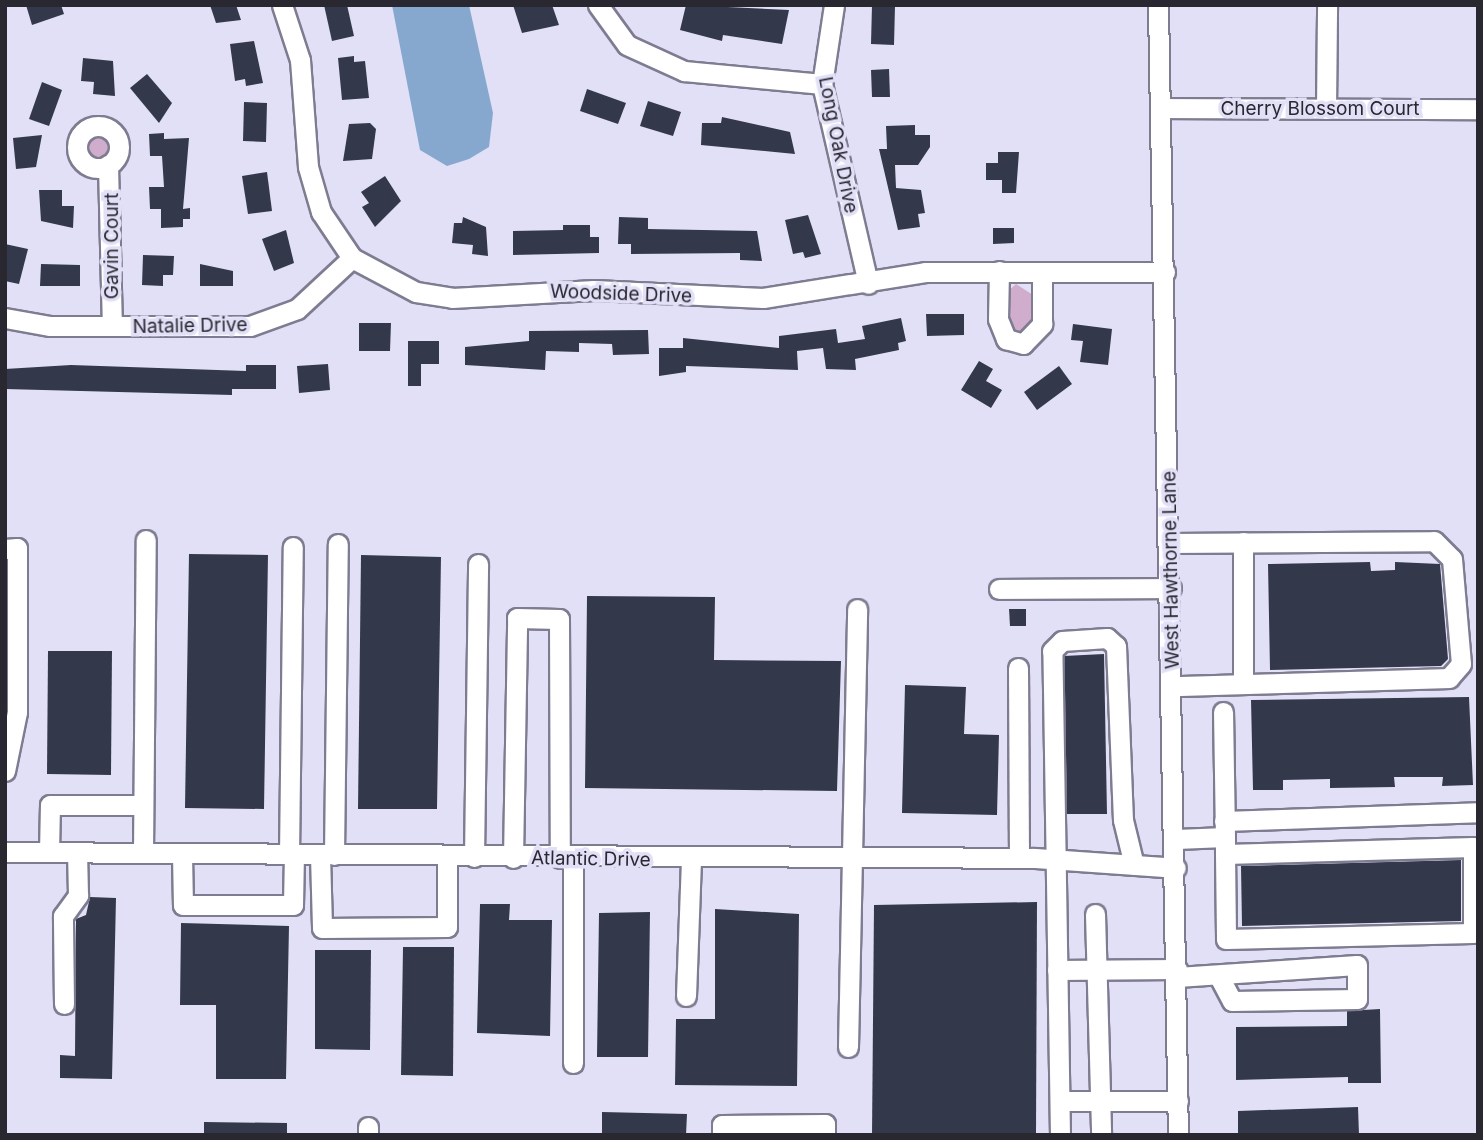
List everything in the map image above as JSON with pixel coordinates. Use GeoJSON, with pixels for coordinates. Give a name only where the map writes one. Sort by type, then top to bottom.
{"type":"FeatureCollection","features":[{"type":"Feature","properties":{"kind":"street","name":"Woodside Drive"},"geometry":{"type":"LineString","coordinates":[[282,5],[304,85],[310,181],[321,212],[352,258],[396,284],[452,298],[594,290],[763,298],[868,284],[925,272],[1165,272]]}},
{"type":"Feature","properties":{"kind":"street"},"geometry":{"type":"LineString","coordinates":[[598,5],[627,46],[684,71],[822,84]]}},
{"type":"Feature","properties":{"kind":"street","name":"Long Oak Drive"},"geometry":{"type":"LineString","coordinates":[[834,5],[822,84],[868,284]]}},
{"type":"Feature","properties":{"kind":"street","name":"West Hawthorne Lane"},"geometry":{"type":"LineString","coordinates":[[1157,5],[1177,868],[1178,1135]]}},
{"type":"Feature","properties":{"kind":"street"},"geometry":{"type":"LineString","coordinates":[[1326,109],[1327,5]]}},
{"type":"Feature","properties":{"kind":"street","name":"Cherry Blossom Court"},"geometry":{"type":"LineString","coordinates":[[1161,108],[1478,109]]}},
{"type":"Feature","properties":{"kind":"street","name":"Gavin Court"},"geometry":{"type":"LineString","coordinates":[[108,165],[112,326]]}},
{"type":"Feature","properties":{"kind":"street","name":"Natalie Drive"},"geometry":{"type":"LineString","coordinates":[[5,318],[112,326],[265,323],[297,309],[352,258]]}},
{"type":"Feature","properties":{"kind":"street"},"geometry":{"type":"LineString","coordinates":[[999,271],[998,319],[1006,339],[1023,344],[1042,324],[1042,272]]}},
{"type":"Feature","properties":{"kind":"street"},"geometry":{"type":"LineString","coordinates":[[143,853],[146,540]]}},
{"type":"Feature","properties":{"kind":"street"},"geometry":{"type":"LineString","coordinates":[[1170,543],[1434,541],[1452,559],[1461,664],[1449,678],[1173,686]]}},
{"type":"Feature","properties":{"kind":"street"},"geometry":{"type":"LineString","coordinates":[[1242,542],[1242,684]]}},
{"type":"Feature","properties":{"kind":"street"},"geometry":{"type":"LineString","coordinates":[[338,544],[322,928],[447,927],[447,857]]}},
{"type":"Feature","properties":{"kind":"street"},"geometry":{"type":"LineString","coordinates":[[182,854],[183,905],[293,905],[293,547]]}},
{"type":"Feature","properties":{"kind":"street"},"geometry":{"type":"LineString","coordinates":[[5,549],[17,548],[8,765]]}},
{"type":"Feature","properties":{"kind":"street"},"geometry":{"type":"LineString","coordinates":[[474,857],[478,564]]}},
{"type":"Feature","properties":{"kind":"street"},"geometry":{"type":"LineString","coordinates":[[999,589],[1171,588]]}},
{"type":"Feature","properties":{"kind":"street"},"geometry":{"type":"LineString","coordinates":[[848,1047],[857,609]]}},
{"type":"Feature","properties":{"kind":"street"},"geometry":{"type":"LineString","coordinates":[[513,858],[517,618],[559,619],[573,1063]]}},
{"type":"Feature","properties":{"kind":"street"},"geometry":{"type":"LineString","coordinates":[[1060,1135],[1052,651],[1062,641],[1107,638],[1121,665],[1123,820],[1134,865]]}},
{"type":"Feature","properties":{"kind":"street"},"geometry":{"type":"LineString","coordinates":[[1018,668],[1019,858]]}},
{"type":"Feature","properties":{"kind":"street"},"geometry":{"type":"LineString","coordinates":[[1223,712],[1226,939],[1473,933],[1473,847],[1408,848],[1225,837]]}},
{"type":"Feature","properties":{"kind":"street"},"geometry":{"type":"LineString","coordinates":[[49,852],[50,805],[143,805]]}},
{"type":"Feature","properties":{"kind":"street"},"geometry":{"type":"LineString","coordinates":[[1176,839],[1225,837],[1407,815],[1478,812]]}},
{"type":"Feature","properties":{"kind":"street"},"geometry":{"type":"LineString","coordinates":[[1407,815],[1408,848]]}},
{"type":"Feature","properties":{"kind":"street","name":"Atlantic Drive"},"geometry":{"type":"LineString","coordinates":[[5,852],[513,858],[1019,858],[1177,868]]}},
{"type":"Feature","properties":{"kind":"street"},"geometry":{"type":"LineString","coordinates":[[64,1004],[63,916],[78,895],[77,852]]}},
{"type":"Feature","properties":{"kind":"street"},"geometry":{"type":"LineString","coordinates":[[687,996],[691,859]]}},
{"type":"Feature","properties":{"kind":"street"},"geometry":{"type":"LineString","coordinates":[[1095,914],[1101,1135]]}},
{"type":"Feature","properties":{"kind":"street"},"geometry":{"type":"LineString","coordinates":[[1057,970],[1097,969],[1220,978],[1248,968],[1357,965],[1357,999],[1232,1001],[1220,978]]}},
{"type":"Feature","properties":{"kind":"street"},"geometry":{"type":"LineString","coordinates":[[1060,1101],[1178,1101]]}},
{"type":"Feature","properties":{"kind":"street"},"geometry":{"type":"LineString","coordinates":[[722,1135],[722,1125],[825,1124],[825,1135]]}},
{"type":"Feature","properties":{"kind":"shaded area"},"geometry":{"type":"Polygon","coordinates":[[[97,134],[106,138],[110,147],[106,156],[97,160],[88,156],[84,147],[88,138],[97,134]]]}},
{"type":"Feature","properties":{"kind":"shaded area"},"geometry":{"type":"Polygon","coordinates":[[[1016,284],[1033,295],[1032,327],[1025,334],[1012,333],[1008,324],[1007,292],[1016,284]]]}},
{"type":"Feature","properties":{"kind":"water"},"geometry":{"type":"Polygon","coordinates":[[[392,5],[469,5],[493,113],[489,147],[469,159],[447,166],[420,150],[392,5]]]}},
{"type":"Feature","properties":{"kind":"building"},"geometry":{"type":"Polygon","coordinates":[[[26,5],[61,5],[64,14],[32,25],[26,5]]]}},
{"type":"Feature","properties":{"kind":"building"},"geometry":{"type":"Polygon","coordinates":[[[210,5],[236,5],[241,20],[216,23],[210,5]]]}},
{"type":"Feature","properties":{"kind":"building"},"geometry":{"type":"Polygon","coordinates":[[[324,5],[347,5],[354,36],[332,41],[324,5]]]}},
{"type":"Feature","properties":{"kind":"building"},"geometry":{"type":"Polygon","coordinates":[[[513,5],[552,5],[559,25],[522,33],[513,5]]]}},
{"type":"Feature","properties":{"kind":"building"},"geometry":{"type":"Polygon","coordinates":[[[686,5],[789,10],[782,44],[723,35],[722,41],[680,30],[686,5]]]}},
{"type":"Feature","properties":{"kind":"building"},"geometry":{"type":"Polygon","coordinates":[[[872,5],[895,6],[894,45],[871,44],[872,5]]]}},
{"type":"Feature","properties":{"kind":"building"},"geometry":{"type":"Polygon","coordinates":[[[254,41],[263,83],[246,86],[245,79],[235,81],[230,44],[254,41]]]}},
{"type":"Feature","properties":{"kind":"building"},"geometry":{"type":"Polygon","coordinates":[[[354,56],[354,62],[365,61],[369,98],[342,100],[338,58],[354,56]]]}},
{"type":"Feature","properties":{"kind":"building"},"geometry":{"type":"Polygon","coordinates":[[[83,58],[113,61],[115,96],[93,94],[94,82],[81,81],[83,58]]]}},
{"type":"Feature","properties":{"kind":"building"},"geometry":{"type":"Polygon","coordinates":[[[889,69],[890,97],[872,97],[871,70],[889,69]]]}},
{"type":"Feature","properties":{"kind":"building"},"geometry":{"type":"Polygon","coordinates":[[[147,74],[172,103],[159,123],[130,88],[147,74]]]}},
{"type":"Feature","properties":{"kind":"building"},"geometry":{"type":"Polygon","coordinates":[[[42,82],[62,90],[49,126],[29,119],[42,82]]]}},
{"type":"Feature","properties":{"kind":"building"},"geometry":{"type":"Polygon","coordinates":[[[587,89],[626,103],[618,124],[580,111],[587,89]]]}},
{"type":"Feature","properties":{"kind":"building"},"geometry":{"type":"Polygon","coordinates":[[[648,101],[681,112],[673,136],[640,126],[648,101]]]}},
{"type":"Feature","properties":{"kind":"building"},"geometry":{"type":"Polygon","coordinates":[[[244,102],[267,103],[266,142],[243,141],[244,102]]]}},
{"type":"Feature","properties":{"kind":"building"},"geometry":{"type":"Polygon","coordinates":[[[722,117],[790,132],[795,154],[701,145],[702,123],[721,123],[722,117]]]}},
{"type":"Feature","properties":{"kind":"building"},"geometry":{"type":"Polygon","coordinates":[[[370,123],[376,129],[372,159],[343,161],[349,124],[370,123]]]}},
{"type":"Feature","properties":{"kind":"building"},"geometry":{"type":"Polygon","coordinates":[[[915,125],[915,135],[930,135],[930,147],[918,165],[895,165],[896,188],[921,190],[925,213],[918,214],[920,227],[898,230],[879,149],[887,149],[886,126],[915,125]]]}},
{"type":"Feature","properties":{"kind":"building"},"geometry":{"type":"Polygon","coordinates":[[[164,133],[164,139],[189,138],[183,209],[190,208],[190,219],[183,219],[183,227],[161,228],[161,209],[150,209],[149,187],[164,187],[162,156],[150,156],[149,134],[164,133]]]}},
{"type":"Feature","properties":{"kind":"building"},"geometry":{"type":"Polygon","coordinates":[[[42,135],[36,167],[16,169],[13,138],[42,135]]]}},
{"type":"Feature","properties":{"kind":"building"},"geometry":{"type":"Polygon","coordinates":[[[998,152],[1019,152],[1016,193],[1002,193],[1002,180],[986,180],[986,163],[998,163],[998,152]]]}},
{"type":"Feature","properties":{"kind":"building"},"geometry":{"type":"Polygon","coordinates":[[[267,172],[272,211],[248,214],[242,176],[267,172]]]}},
{"type":"Feature","properties":{"kind":"building"},"geometry":{"type":"Polygon","coordinates":[[[385,176],[401,201],[375,227],[362,207],[369,203],[361,192],[385,176]]]}},
{"type":"Feature","properties":{"kind":"building"},"geometry":{"type":"Polygon","coordinates":[[[39,190],[62,190],[62,206],[74,206],[73,228],[41,221],[39,190]]]}},
{"type":"Feature","properties":{"kind":"building"},"geometry":{"type":"Polygon","coordinates":[[[808,215],[821,254],[805,258],[803,252],[793,254],[785,220],[808,215]]]}},
{"type":"Feature","properties":{"kind":"building"},"geometry":{"type":"Polygon","coordinates":[[[463,217],[486,227],[488,256],[472,254],[473,245],[452,243],[454,223],[462,223],[463,217]]]}},
{"type":"Feature","properties":{"kind":"building"},"geometry":{"type":"Polygon","coordinates":[[[619,217],[648,218],[648,229],[757,231],[762,261],[740,260],[740,253],[631,254],[631,244],[618,244],[619,217]]]}},
{"type":"Feature","properties":{"kind":"building"},"geometry":{"type":"Polygon","coordinates":[[[563,225],[590,225],[590,237],[599,237],[599,253],[513,255],[513,231],[563,230],[563,225]]]}},
{"type":"Feature","properties":{"kind":"building"},"geometry":{"type":"Polygon","coordinates":[[[993,228],[1014,228],[1014,243],[993,244],[993,228]]]}},
{"type":"Feature","properties":{"kind":"building"},"geometry":{"type":"Polygon","coordinates":[[[286,230],[294,263],[274,271],[262,239],[286,230]]]}},
{"type":"Feature","properties":{"kind":"building"},"geometry":{"type":"Polygon","coordinates":[[[5,244],[28,249],[19,284],[5,281],[5,244]]]}},
{"type":"Feature","properties":{"kind":"building"},"geometry":{"type":"Polygon","coordinates":[[[143,255],[174,256],[173,275],[163,275],[163,286],[142,285],[143,255]]]}},
{"type":"Feature","properties":{"kind":"building"},"geometry":{"type":"Polygon","coordinates":[[[41,264],[80,265],[80,286],[40,286],[41,264]]]}},
{"type":"Feature","properties":{"kind":"building"},"geometry":{"type":"Polygon","coordinates":[[[200,264],[233,271],[233,286],[200,286],[200,264]]]}},
{"type":"Feature","properties":{"kind":"building"},"geometry":{"type":"Polygon","coordinates":[[[926,314],[964,314],[964,335],[927,336],[926,314]]]}},
{"type":"Feature","properties":{"kind":"building"},"geometry":{"type":"Polygon","coordinates":[[[901,318],[906,341],[898,343],[899,350],[855,359],[856,370],[826,369],[823,348],[797,351],[798,370],[686,366],[686,372],[659,376],[659,348],[683,348],[683,338],[779,348],[779,336],[836,329],[838,343],[865,339],[862,326],[901,318]]]}},
{"type":"Feature","properties":{"kind":"building"},"geometry":{"type":"Polygon","coordinates":[[[359,323],[391,323],[390,351],[359,351],[359,323]]]}},
{"type":"Feature","properties":{"kind":"building"},"geometry":{"type":"Polygon","coordinates":[[[1073,324],[1112,329],[1108,365],[1080,362],[1083,341],[1071,340],[1073,324]]]}},
{"type":"Feature","properties":{"kind":"building"},"geometry":{"type":"Polygon","coordinates":[[[648,330],[649,354],[613,355],[612,344],[579,343],[579,352],[546,351],[545,370],[465,365],[465,347],[529,341],[529,331],[648,330]]]}},
{"type":"Feature","properties":{"kind":"building"},"geometry":{"type":"Polygon","coordinates":[[[408,341],[439,341],[439,364],[421,364],[421,386],[408,386],[408,341]]]}},
{"type":"Feature","properties":{"kind":"building"},"geometry":{"type":"Polygon","coordinates":[[[979,361],[993,369],[986,381],[1002,390],[991,408],[961,390],[979,361]]]}},
{"type":"Feature","properties":{"kind":"building"},"geometry":{"type":"Polygon","coordinates":[[[328,364],[330,390],[299,393],[297,366],[328,364]]]}},
{"type":"Feature","properties":{"kind":"building"},"geometry":{"type":"Polygon","coordinates":[[[71,365],[246,371],[246,365],[276,365],[276,389],[232,389],[232,395],[5,389],[5,369],[71,365]]]}},
{"type":"Feature","properties":{"kind":"building"},"geometry":{"type":"Polygon","coordinates":[[[1059,366],[1072,384],[1037,410],[1024,392],[1059,366]]]}},
{"type":"Feature","properties":{"kind":"building"},"geometry":{"type":"Polygon","coordinates":[[[189,554],[268,555],[264,809],[185,808],[189,554]]]}},
{"type":"Feature","properties":{"kind":"building"},"geometry":{"type":"Polygon","coordinates":[[[361,555],[441,557],[437,809],[358,809],[361,555]]]}},
{"type":"Feature","properties":{"kind":"building"},"geometry":{"type":"Polygon","coordinates":[[[1370,562],[1371,571],[1395,570],[1395,562],[1440,564],[1448,659],[1441,666],[1270,670],[1268,564],[1370,562]]]}},
{"type":"Feature","properties":{"kind":"building"},"geometry":{"type":"Polygon","coordinates":[[[587,596],[715,597],[714,660],[841,661],[837,791],[585,788],[587,596]]]}},
{"type":"Feature","properties":{"kind":"building"},"geometry":{"type":"Polygon","coordinates":[[[1009,609],[1026,609],[1026,626],[1010,626],[1009,609]]]}},
{"type":"Feature","properties":{"kind":"building"},"geometry":{"type":"Polygon","coordinates":[[[48,651],[112,651],[111,775],[47,774],[48,651]]]}},
{"type":"Feature","properties":{"kind":"building"},"geometry":{"type":"Polygon","coordinates":[[[1104,654],[1107,814],[1067,814],[1064,656],[1104,654]]]}},
{"type":"Feature","properties":{"kind":"building"},"geometry":{"type":"Polygon","coordinates":[[[905,685],[966,687],[964,734],[999,735],[997,815],[902,813],[905,685]]]}},
{"type":"Feature","properties":{"kind":"building"},"geometry":{"type":"Polygon","coordinates":[[[1469,697],[1473,785],[1442,786],[1443,777],[1394,777],[1395,787],[1330,788],[1330,779],[1283,780],[1283,790],[1253,790],[1251,700],[1469,697]]]}},
{"type":"Feature","properties":{"kind":"building"},"geometry":{"type":"Polygon","coordinates":[[[1461,860],[1461,921],[1242,926],[1241,866],[1461,860]]]}},
{"type":"Feature","properties":{"kind":"building"},"geometry":{"type":"Polygon","coordinates":[[[90,897],[116,898],[112,1079],[60,1078],[60,1055],[75,1056],[76,919],[86,915],[90,897]]]}},
{"type":"Feature","properties":{"kind":"building"},"geometry":{"type":"Polygon","coordinates":[[[1037,902],[1036,1135],[872,1135],[874,905],[1037,902]]]}},
{"type":"Feature","properties":{"kind":"building"},"geometry":{"type":"Polygon","coordinates":[[[480,904],[510,904],[509,920],[552,920],[550,1036],[477,1033],[480,904]]]}},
{"type":"Feature","properties":{"kind":"building"},"geometry":{"type":"Polygon","coordinates":[[[715,909],[799,914],[797,1086],[675,1085],[676,1019],[715,1019],[715,909]]]}},
{"type":"Feature","properties":{"kind":"building"},"geometry":{"type":"Polygon","coordinates":[[[650,912],[648,1057],[597,1057],[599,913],[650,912]]]}},
{"type":"Feature","properties":{"kind":"building"},"geometry":{"type":"Polygon","coordinates":[[[181,923],[289,926],[286,1079],[216,1079],[216,1005],[180,1005],[181,923]]]}},
{"type":"Feature","properties":{"kind":"building"},"geometry":{"type":"Polygon","coordinates":[[[403,947],[454,947],[453,1076],[401,1075],[403,947]]]}},
{"type":"Feature","properties":{"kind":"building"},"geometry":{"type":"Polygon","coordinates":[[[315,950],[371,950],[370,1050],[315,1049],[315,950]]]}},
{"type":"Feature","properties":{"kind":"building"},"geometry":{"type":"Polygon","coordinates":[[[1380,1009],[1381,1083],[1348,1083],[1348,1077],[1236,1080],[1236,1027],[1347,1026],[1347,1011],[1380,1009]]]}},
{"type":"Feature","properties":{"kind":"building"},"geometry":{"type":"Polygon","coordinates":[[[1358,1107],[1359,1135],[1238,1135],[1238,1111],[1358,1107]]]}},
{"type":"Feature","properties":{"kind":"building"},"geometry":{"type":"Polygon","coordinates":[[[602,1112],[687,1114],[686,1135],[602,1135],[602,1112]]]}},
{"type":"Feature","properties":{"kind":"building"},"geometry":{"type":"Polygon","coordinates":[[[204,1122],[287,1123],[287,1135],[204,1135],[204,1122]]]}}]}
